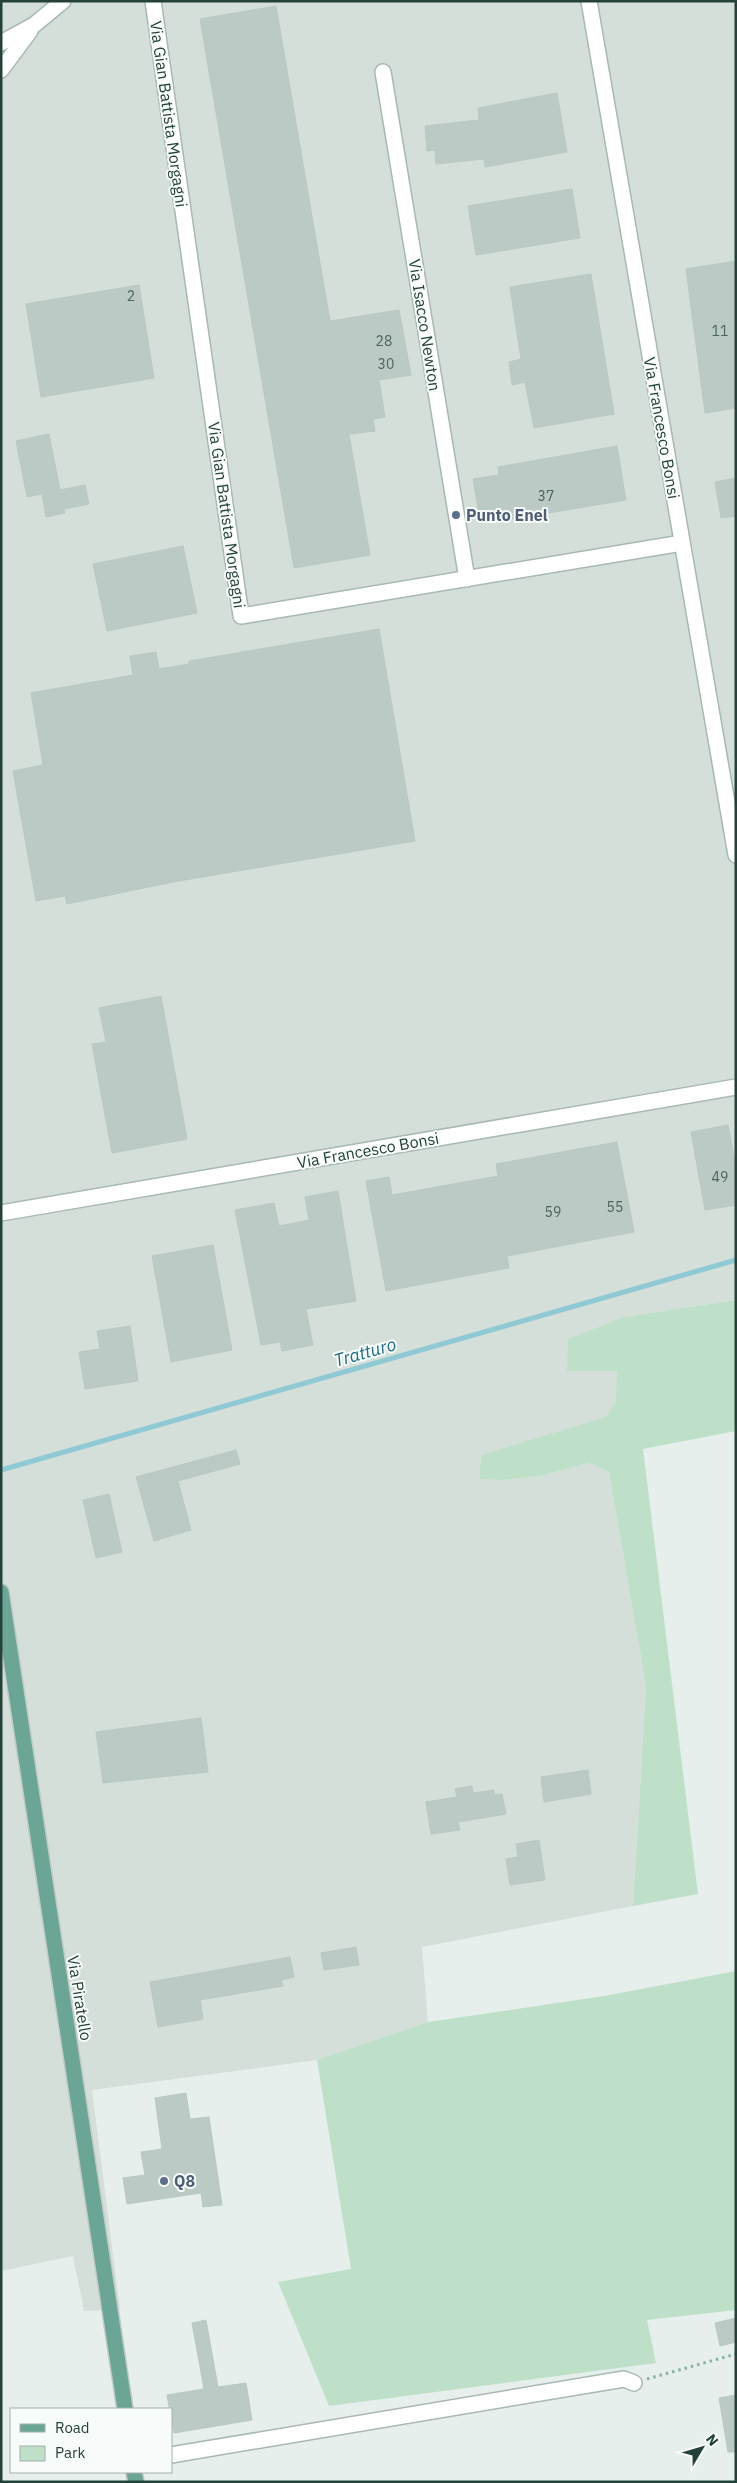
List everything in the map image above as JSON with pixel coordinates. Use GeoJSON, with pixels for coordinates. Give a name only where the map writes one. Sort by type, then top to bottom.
{"type":"FeatureCollection","features":[{"type":"Feature","properties":{"kind":"main road","name":"Via Piratello"},"geometry":{"type":"LineString","coordinates":[[1,1592],[125,2408]]}},
{"type":"Feature","properties":{"kind":"street"},"geometry":{"type":"LineString","coordinates":[[1,43],[34,25],[62,1]]}},
{"type":"Feature","properties":{"kind":"street","name":"Via Gian Battista Morgagni"},"geometry":{"type":"LineString","coordinates":[[153,1],[241,616],[682,543]]}},
{"type":"Feature","properties":{"kind":"street","name":"Via Francesco Bonsi"},"geometry":{"type":"LineString","coordinates":[[589,1],[682,543],[730,781],[736,855]]}},
{"type":"Feature","properties":{"kind":"street"},"geometry":{"type":"LineString","coordinates":[[1,70],[34,25]]}},
{"type":"Feature","properties":{"kind":"street","name":"Via Isacco Newton"},"geometry":{"type":"LineString","coordinates":[[383,72],[467,579]]}},
{"type":"Feature","properties":{"kind":"street","name":"Via Francesco Bonsi"},"geometry":{"type":"LineString","coordinates":[[1,1213],[736,1087]]}},
{"type":"Feature","properties":{"kind":"street"},"geometry":{"type":"LineString","coordinates":[[172,2455],[624,2380],[634,2383]]}},
{"type":"Feature","properties":{"kind":"path"},"geometry":{"type":"LineString","coordinates":[[634,2383],[736,2354]]}},
{"type":"Feature","properties":{"kind":"shaded area"},"geometry":{"type":"Polygon","coordinates":[[[1,1],[736,1],[736,1300],[624,1317],[617,1370],[617,1401],[606,1418],[481,1455],[479,1478],[504,1480],[540,1476],[589,1463],[609,1472],[646,1687],[633,1906],[422,1947],[428,2022],[317,2060],[92,2090],[120,2309],[84,2311],[73,2256],[1,2271],[1,1]]]}},
{"type":"Feature","properties":{"kind":"green space"},"geometry":{"type":"Polygon","coordinates":[[[736,1300],[736,1431],[643,1449],[698,1894],[633,1906],[646,1687],[609,1472],[589,1463],[540,1476],[504,1480],[479,1479],[481,1455],[606,1417],[616,1401],[617,1371],[567,1371],[568,1339],[624,1317],[736,1300]]]}},
{"type":"Feature","properties":{"kind":"green space"},"geometry":{"type":"Polygon","coordinates":[[[736,1971],[736,2310],[647,2320],[656,2363],[329,2406],[278,2282],[351,2269],[317,2060],[428,2022],[604,1996],[736,1971]]]}},
{"type":"Feature","properties":{"kind":"building"},"geometry":{"type":"Polygon","coordinates":[[[276,6],[330,321],[399,310],[411,375],[379,380],[385,417],[373,419],[375,431],[349,434],[370,555],[294,568],[200,19],[276,6]]]}},
{"type":"Feature","properties":{"kind":"building"},"geometry":{"type":"Polygon","coordinates":[[[557,93],[567,152],[485,167],[484,159],[436,164],[435,150],[427,151],[425,126],[479,120],[478,108],[557,93]]]}},
{"type":"Feature","properties":{"kind":"building"},"geometry":{"type":"Polygon","coordinates":[[[572,189],[580,238],[476,255],[468,206],[572,189]]]}},
{"type":"Feature","properties":{"kind":"building"},"geometry":{"type":"Polygon","coordinates":[[[736,261],[736,408],[705,413],[686,269],[736,261]]]}},
{"type":"Feature","properties":{"kind":"building"},"geometry":{"type":"Polygon","coordinates":[[[591,274],[614,414],[534,428],[525,382],[512,385],[509,362],[521,359],[510,287],[591,274]]]}},
{"type":"Feature","properties":{"kind":"building"},"geometry":{"type":"Polygon","coordinates":[[[139,285],[154,378],[41,397],[26,304],[139,285]]]}},
{"type":"Feature","properties":{"kind":"building"},"geometry":{"type":"Polygon","coordinates":[[[49,434],[60,490],[85,485],[89,504],[64,509],[65,513],[46,517],[42,494],[27,497],[16,441],[49,434]]]}},
{"type":"Feature","properties":{"kind":"building"},"geometry":{"type":"Polygon","coordinates":[[[617,446],[626,500],[507,520],[506,516],[480,520],[473,479],[499,475],[498,467],[617,446]]]}},
{"type":"Feature","properties":{"kind":"building"},"geometry":{"type":"Polygon","coordinates":[[[736,478],[736,516],[721,518],[715,482],[736,478]]]}},
{"type":"Feature","properties":{"kind":"building"},"geometry":{"type":"Polygon","coordinates":[[[183,546],[197,613],[107,631],[93,564],[183,546]]]}},
{"type":"Feature","properties":{"kind":"building"},"geometry":{"type":"Polygon","coordinates":[[[379,629],[415,841],[173,882],[67,904],[65,896],[36,901],[13,771],[43,765],[31,693],[133,675],[130,656],[156,652],[159,669],[189,664],[189,661],[379,629]]]}},
{"type":"Feature","properties":{"kind":"building"},"geometry":{"type":"Polygon","coordinates":[[[161,996],[187,1139],[112,1153],[92,1044],[106,1042],[99,1008],[161,996]]]}},
{"type":"Feature","properties":{"kind":"building"},"geometry":{"type":"Polygon","coordinates":[[[728,1125],[736,1168],[736,1205],[705,1210],[691,1132],[728,1125]]]}},
{"type":"Feature","properties":{"kind":"building"},"geometry":{"type":"Polygon","coordinates":[[[617,1142],[634,1232],[507,1256],[509,1268],[386,1291],[366,1181],[389,1177],[392,1195],[498,1176],[496,1164],[617,1142]]]}},
{"type":"Feature","properties":{"kind":"building"},"geometry":{"type":"Polygon","coordinates":[[[338,1191],[356,1301],[306,1309],[313,1345],[282,1351],[280,1342],[261,1345],[235,1210],[274,1203],[279,1226],[309,1220],[305,1197],[338,1191]]]}},
{"type":"Feature","properties":{"kind":"building"},"geometry":{"type":"Polygon","coordinates":[[[213,1245],[232,1350],[171,1362],[152,1256],[213,1245]]]}},
{"type":"Feature","properties":{"kind":"building"},"geometry":{"type":"Polygon","coordinates":[[[130,1326],[138,1381],[85,1389],[79,1352],[100,1349],[97,1331],[130,1326]]]}},
{"type":"Feature","properties":{"kind":"building"},"geometry":{"type":"Polygon","coordinates":[[[236,1450],[240,1464],[178,1481],[191,1530],[154,1541],[136,1477],[236,1450]]]}},
{"type":"Feature","properties":{"kind":"building"},"geometry":{"type":"Polygon","coordinates":[[[109,1494],[122,1552],[96,1558],[83,1500],[109,1494]]]}},
{"type":"Feature","properties":{"kind":"building"},"geometry":{"type":"Polygon","coordinates":[[[201,1718],[208,1772],[103,1783],[96,1732],[201,1718]]]}},
{"type":"Feature","properties":{"kind":"building"},"geometry":{"type":"Polygon","coordinates":[[[588,1770],[591,1794],[544,1802],[541,1777],[588,1770]]]}},
{"type":"Feature","properties":{"kind":"building"},"geometry":{"type":"Polygon","coordinates":[[[472,1786],[473,1793],[494,1790],[494,1795],[502,1794],[506,1814],[458,1822],[460,1830],[431,1834],[426,1802],[457,1797],[455,1789],[472,1786]]]}},
{"type":"Feature","properties":{"kind":"building"},"geometry":{"type":"Polygon","coordinates":[[[539,1840],[545,1880],[510,1885],[506,1859],[518,1857],[516,1844],[539,1840]]]}},
{"type":"Feature","properties":{"kind":"building"},"geometry":{"type":"Polygon","coordinates":[[[356,1947],[359,1965],[324,1970],[321,1953],[356,1947]]]}},
{"type":"Feature","properties":{"kind":"building"},"geometry":{"type":"Polygon","coordinates":[[[290,1957],[294,1977],[281,1980],[283,1986],[200,2000],[203,2019],[158,2027],[150,1982],[290,1957]]]}},
{"type":"Feature","properties":{"kind":"building"},"geometry":{"type":"Polygon","coordinates":[[[186,2093],[190,2119],[209,2117],[222,2205],[203,2207],[201,2193],[127,2204],[123,2178],[145,2175],[141,2152],[162,2149],[155,2098],[186,2093]]]}},
{"type":"Feature","properties":{"kind":"building"},"geometry":{"type":"Polygon","coordinates":[[[736,2318],[736,2342],[720,2346],[715,2323],[736,2318]]]}},
{"type":"Feature","properties":{"kind":"building"},"geometry":{"type":"Polygon","coordinates":[[[206,2320],[218,2387],[246,2383],[252,2420],[174,2433],[172,2408],[169,2408],[167,2395],[204,2389],[192,2323],[206,2320]]]}},
{"type":"Feature","properties":{"kind":"building"},"geometry":{"type":"Polygon","coordinates":[[[736,2395],[736,2452],[728,2452],[719,2398],[736,2395]]]}},
{"type":"Feature","properties":{"kind":"waterway","name":"Tratturo"},"geometry":{"type":"LineString","coordinates":[[1,1470],[736,1260]]}},
{"type":"Feature","properties":{"kind":"place","name":"Punto Enel"},"geometry":{"type":"Point","coordinates":[456,515]}},
{"type":"Feature","properties":{"kind":"place","name":"Q8"},"geometry":{"type":"Point","coordinates":[164,2181]}}]}
